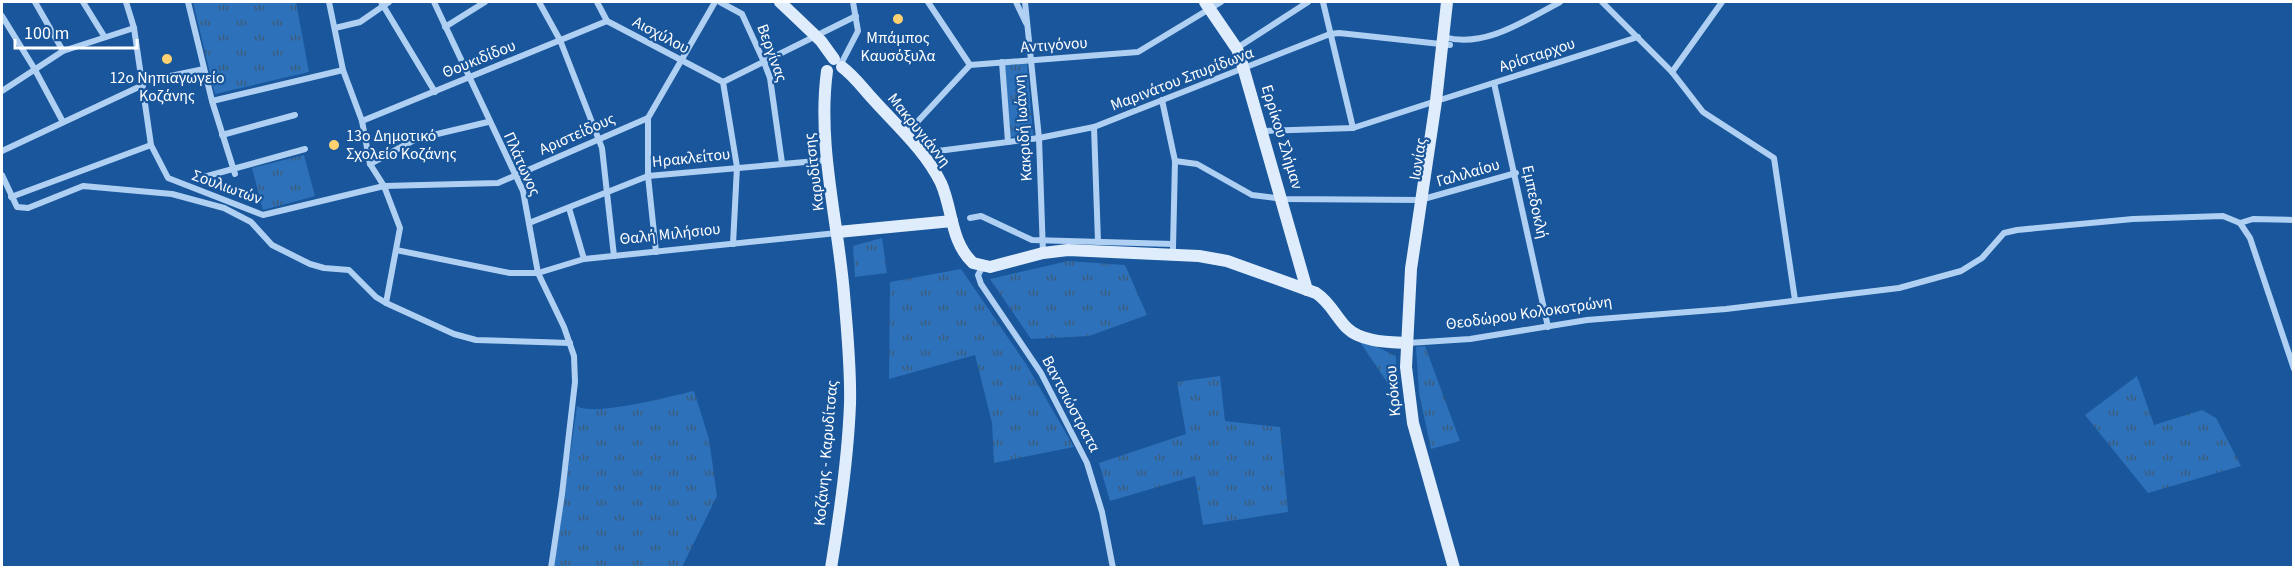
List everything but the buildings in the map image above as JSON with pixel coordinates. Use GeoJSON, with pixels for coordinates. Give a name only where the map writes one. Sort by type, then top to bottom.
{"type":"FeatureCollection","features":[{"type":"Feature","properties":{"kind":"street"},"geometry":{"type":"LineString","coordinates":[[35,2],[63,51]]}},
{"type":"Feature","properties":{"kind":"street"},"geometry":{"type":"LineString","coordinates":[[83,2],[104,36]]}},
{"type":"Feature","properties":{"kind":"street"},"geometry":{"type":"LineString","coordinates":[[10,197],[151,145],[134,28],[126,2]]}},
{"type":"Feature","properties":{"kind":"street"},"geometry":{"type":"LineString","coordinates":[[188,2],[212,101],[234,172]]}},
{"type":"Feature","properties":{"kind":"street"},"geometry":{"type":"LineString","coordinates":[[329,2],[343,70],[363,121],[370,164],[384,186],[400,228],[386,303]]}},
{"type":"Feature","properties":{"kind":"street","name":"Πλάτωνος"},"geometry":{"type":"LineString","coordinates":[[434,2],[488,122],[516,176],[525,199],[538,273],[574,356],[575,382],[551,567]]}},
{"type":"Feature","properties":{"kind":"street"},"geometry":{"type":"LineString","coordinates":[[445,27],[485,2]]}},
{"type":"Feature","properties":{"kind":"street"},"geometry":{"type":"LineString","coordinates":[[539,2],[560,40],[599,138],[604,156],[614,256]]}},
{"type":"Feature","properties":{"kind":"street","name":"Αισχύλου"},"geometry":{"type":"LineString","coordinates":[[597,2],[607,21],[723,82]]}},
{"type":"Feature","properties":{"kind":"street"},"geometry":{"type":"LineString","coordinates":[[656,252],[648,176],[648,118],[717,2]]}},
{"type":"Feature","properties":{"kind":"street","name":"Βεργίνας"},"geometry":{"type":"LineString","coordinates":[[717,2],[742,14],[764,62],[770,78],[782,164]]}},
{"type":"Feature","properties":{"kind":"street","name":"Μακρυγιάννη"},"geometry":{"type":"LineString","coordinates":[[780,2],[815,37],[835,68],[870,96],[921,153],[941,184],[952,221]]}},
{"type":"Feature","properties":{"kind":"street"},"geometry":{"type":"LineString","coordinates":[[835,68],[854,43],[858,30],[853,2]]}},
{"type":"Feature","properties":{"kind":"street"},"geometry":{"type":"LineString","coordinates":[[906,134],[970,65],[928,2]]}},
{"type":"Feature","properties":{"kind":"street"},"geometry":{"type":"LineString","coordinates":[[1016,2],[1028,28]]}},
{"type":"Feature","properties":{"kind":"street","name":"Κακριδή Ιωάννη"},"geometry":{"type":"LineString","coordinates":[[1025,2],[1039,138],[1043,253]]}},
{"type":"Feature","properties":{"kind":"street","name":"Αντιγόνου"},"geometry":{"type":"LineString","coordinates":[[970,65],[1137,52],[1207,5],[1221,2]]}},
{"type":"Feature","properties":{"kind":"street"},"geometry":{"type":"LineString","coordinates":[[1237,49],[1308,2]]}},
{"type":"Feature","properties":{"kind":"street"},"geometry":{"type":"LineString","coordinates":[[1323,2],[1353,128]]}},
{"type":"Feature","properties":{"kind":"street","name":"Ιωνίας"},"geometry":{"type":"LineString","coordinates":[[1447,2],[1447,41]]}},
{"type":"Feature","properties":{"kind":"street","name":"Ιωνίας"},"geometry":{"type":"LineString","coordinates":[[1407,343],[1409,321],[1416,294],[1424,199],[1454,2]]}},
{"type":"Feature","properties":{"kind":"street","name":"Μαρινάτου Σπυρίδωνα"},"geometry":{"type":"LineString","coordinates":[[921,153],[1039,138],[1094,127],[1244,70],[1330,34],[1447,41],[1480,39],[1560,2]]}},
{"type":"Feature","properties":{"kind":"street"},"geometry":{"type":"LineString","coordinates":[[1602,2],[1672,72],[1703,112],[1774,158],[1795,300]]}},
{"type":"Feature","properties":{"kind":"street"},"geometry":{"type":"LineString","coordinates":[[1711,2],[1716,10]]}},
{"type":"Feature","properties":{"kind":"street"},"geometry":{"type":"LineString","coordinates":[[1672,72],[1722,2]]}},
{"type":"Feature","properties":{"kind":"street"},"geometry":{"type":"LineString","coordinates":[[335,28],[360,22],[385,3],[435,92]]}},
{"type":"Feature","properties":{"kind":"street","name":"Ερρίκου Σλήμαν"},"geometry":{"type":"LineString","coordinates":[[1207,5],[1237,49],[1263,131],[1307,290]]}},
{"type":"Feature","properties":{"kind":"street"},"geometry":{"type":"LineString","coordinates":[[2,16],[63,122]]}},
{"type":"Feature","properties":{"kind":"street"},"geometry":{"type":"LineString","coordinates":[[733,244],[737,167],[723,82],[856,16]]}},
{"type":"Feature","properties":{"kind":"street","name":"Θουκιδίδου"},"geometry":{"type":"LineString","coordinates":[[363,121],[607,21]]}},
{"type":"Feature","properties":{"kind":"street"},"geometry":{"type":"LineString","coordinates":[[2,91],[63,51],[134,28]]}},
{"type":"Feature","properties":{"kind":"street","name":"Αρίσταρχου"},"geometry":{"type":"LineString","coordinates":[[1263,131],[1353,128],[1638,37]]}},
{"type":"Feature","properties":{"kind":"street"},"geometry":{"type":"LineString","coordinates":[[1002,62],[1008,142]]}},
{"type":"Feature","properties":{"kind":"street","name":"Καρυδίτσης"},"geometry":{"type":"LineString","coordinates":[[835,68],[825,108],[838,232]]}},
{"type":"Feature","properties":{"kind":"street"},"geometry":{"type":"LineString","coordinates":[[156,79],[204,69]]}},
{"type":"Feature","properties":{"kind":"street"},"geometry":{"type":"LineString","coordinates":[[212,101],[343,70]]}},
{"type":"Feature","properties":{"kind":"street","name":"Εμπεδοκλή"},"geometry":{"type":"LineString","coordinates":[[1494,82],[1516,173],[1548,327]]}},
{"type":"Feature","properties":{"kind":"street"},"geometry":{"type":"LineString","coordinates":[[2,151],[143,85]]}},
{"type":"Feature","properties":{"kind":"street"},"geometry":{"type":"LineString","coordinates":[[970,218],[981,216],[1032,240],[1098,242],[1173,249],[1175,161],[1162,100]]}},
{"type":"Feature","properties":{"kind":"street"},"geometry":{"type":"LineString","coordinates":[[222,135],[295,115]]}},
{"type":"Feature","properties":{"kind":"street","name":"Αριστείδους"},"geometry":{"type":"LineString","coordinates":[[384,186],[498,183],[648,118]]}},
{"type":"Feature","properties":{"kind":"street"},"geometry":{"type":"LineString","coordinates":[[370,164],[416,139],[488,122]]}},
{"type":"Feature","properties":{"kind":"street"},"geometry":{"type":"LineString","coordinates":[[1094,127],[1098,242]]}},
{"type":"Feature","properties":{"kind":"street","name":"Σουλιωτών"},"geometry":{"type":"LineString","coordinates":[[151,145],[171,180],[262,215],[384,186]]}},
{"type":"Feature","properties":{"kind":"street"},"geometry":{"type":"LineString","coordinates":[[200,178],[234,172],[305,149]]}},
{"type":"Feature","properties":{"kind":"street","name":"Ηρακλείτου"},"geometry":{"type":"LineString","coordinates":[[529,223],[648,176],[829,160]]}},
{"type":"Feature","properties":{"kind":"street","name":"Γαλιλαίου"},"geometry":{"type":"LineString","coordinates":[[1175,161],[1197,164],[1252,195],[1283,200],[1424,199],[1516,173]]}},
{"type":"Feature","properties":{"kind":"street"},"geometry":{"type":"LineString","coordinates":[[2,175],[10,197],[17,207],[28,208],[83,186],[141,189],[191,198],[224,208],[251,222],[266,239],[284,252],[324,268],[349,270],[361,279],[376,297],[386,303],[467,338],[570,343]]}},
{"type":"Feature","properties":{"kind":"street"},"geometry":{"type":"LineString","coordinates":[[569,208],[584,259]]}},
{"type":"Feature","properties":{"kind":"street"},"geometry":{"type":"LineString","coordinates":[[261,231],[262,215]]}},
{"type":"Feature","properties":{"kind":"street","name":"Θεοδώρου Κολοκοτρώνη"},"geometry":{"type":"LineString","coordinates":[[983,266],[1006,264],[1043,253],[1077,250],[1173,249],[1227,261],[1307,290],[1325,299],[1348,330],[1378,340],[1407,343],[1470,339],[1604,318],[1726,309],[1880,291],[1951,275],[1982,258],[2004,233],[2103,222],[2201,216],[2223,216],[2240,224]]}},
{"type":"Feature","properties":{"kind":"street"},"geometry":{"type":"LineString","coordinates":[[2294,220],[2253,219],[2240,224],[2250,238],[2294,369]]}},
{"type":"Feature","properties":{"kind":"street"},"geometry":{"type":"LineString","coordinates":[[952,221],[966,256],[973,263],[983,266]]}},
{"type":"Feature","properties":{"kind":"street","name":"Θαλή Μιλήσιου"},"geometry":{"type":"LineString","coordinates":[[396,250],[510,273],[538,273],[584,259],[952,221]]}},
{"type":"Feature","properties":{"kind":"street","name":"Κοζάνης - Καρυδίτσας"},"geometry":{"type":"LineString","coordinates":[[831,567],[845,463],[850,404],[838,232]]}},
{"type":"Feature","properties":{"kind":"street","name":"Βαντσιώστρατα"},"geometry":{"type":"LineString","coordinates":[[983,266],[978,275],[981,284],[1041,373],[1088,463],[1102,512],[1113,567]]}},
{"type":"Feature","properties":{"kind":"street","name":"Κρόκου"},"geometry":{"type":"LineString","coordinates":[[1407,343],[1407,391],[1416,435],[1454,567]]}},
{"type":"Feature","properties":{"kind":"green space"},"geometry":{"type":"Polygon","coordinates":[[[193,2],[296,2],[309,72],[215,94],[193,2]]]}},
{"type":"Feature","properties":{"kind":"green space"},"geometry":{"type":"Polygon","coordinates":[[[1027,64],[1033,135],[1010,137],[1005,65],[1027,64]]]}},
{"type":"Feature","properties":{"kind":"green space"},"geometry":{"type":"Polygon","coordinates":[[[304,155],[315,196],[263,210],[252,168],[304,155]]]}},
{"type":"Feature","properties":{"kind":"green space"},"geometry":{"type":"Polygon","coordinates":[[[882,238],[887,273],[855,277],[853,246],[882,238]]]}},
{"type":"Feature","properties":{"kind":"green space"},"geometry":{"type":"Polygon","coordinates":[[[1068,261],[1125,265],[1147,315],[1089,336],[1031,339],[990,279],[1068,261]]]}},
{"type":"Feature","properties":{"kind":"green space"},"geometry":{"type":"Polygon","coordinates":[[[961,269],[1026,364],[1074,447],[994,463],[992,423],[975,355],[889,379],[890,282],[961,269]]]}},
{"type":"Feature","properties":{"kind":"green space"},"geometry":{"type":"Polygon","coordinates":[[[1360,342],[1373,345],[1396,356],[1397,397],[1360,342]]]}},
{"type":"Feature","properties":{"kind":"green space"},"geometry":{"type":"Polygon","coordinates":[[[1425,346],[1460,441],[1431,449],[1419,393],[1416,347],[1425,346]]]}},
{"type":"Feature","properties":{"kind":"green space"},"geometry":{"type":"Polygon","coordinates":[[[1220,376],[1225,421],[1280,427],[1288,512],[1203,525],[1195,476],[1110,501],[1099,463],[1186,434],[1177,382],[1220,376]]]}},
{"type":"Feature","properties":{"kind":"green space"},"geometry":{"type":"Polygon","coordinates":[[[2137,376],[2154,425],[2202,410],[2216,418],[2241,466],[2148,493],[2085,415],[2137,376]]]}},
{"type":"Feature","properties":{"kind":"green space"},"geometry":{"type":"Polygon","coordinates":[[[694,391],[709,439],[717,496],[682,567],[554,567],[577,406],[586,409],[615,407],[694,391]]]}},
{"type":"Feature","properties":{"kind":"place","name":"Μπάμπος Καυσόξυλα"},"geometry":{"type":"Point","coordinates":[898,19]}},
{"type":"Feature","properties":{"kind":"place","name":"12ο Νηπιαγωγείο Κοζάνης"},"geometry":{"type":"Point","coordinates":[167,59]}},
{"type":"Feature","properties":{"kind":"place","name":"13ο Δημοτικό Σχολείο Κοζάνης"},"geometry":{"type":"Point","coordinates":[334,145]}}]}
